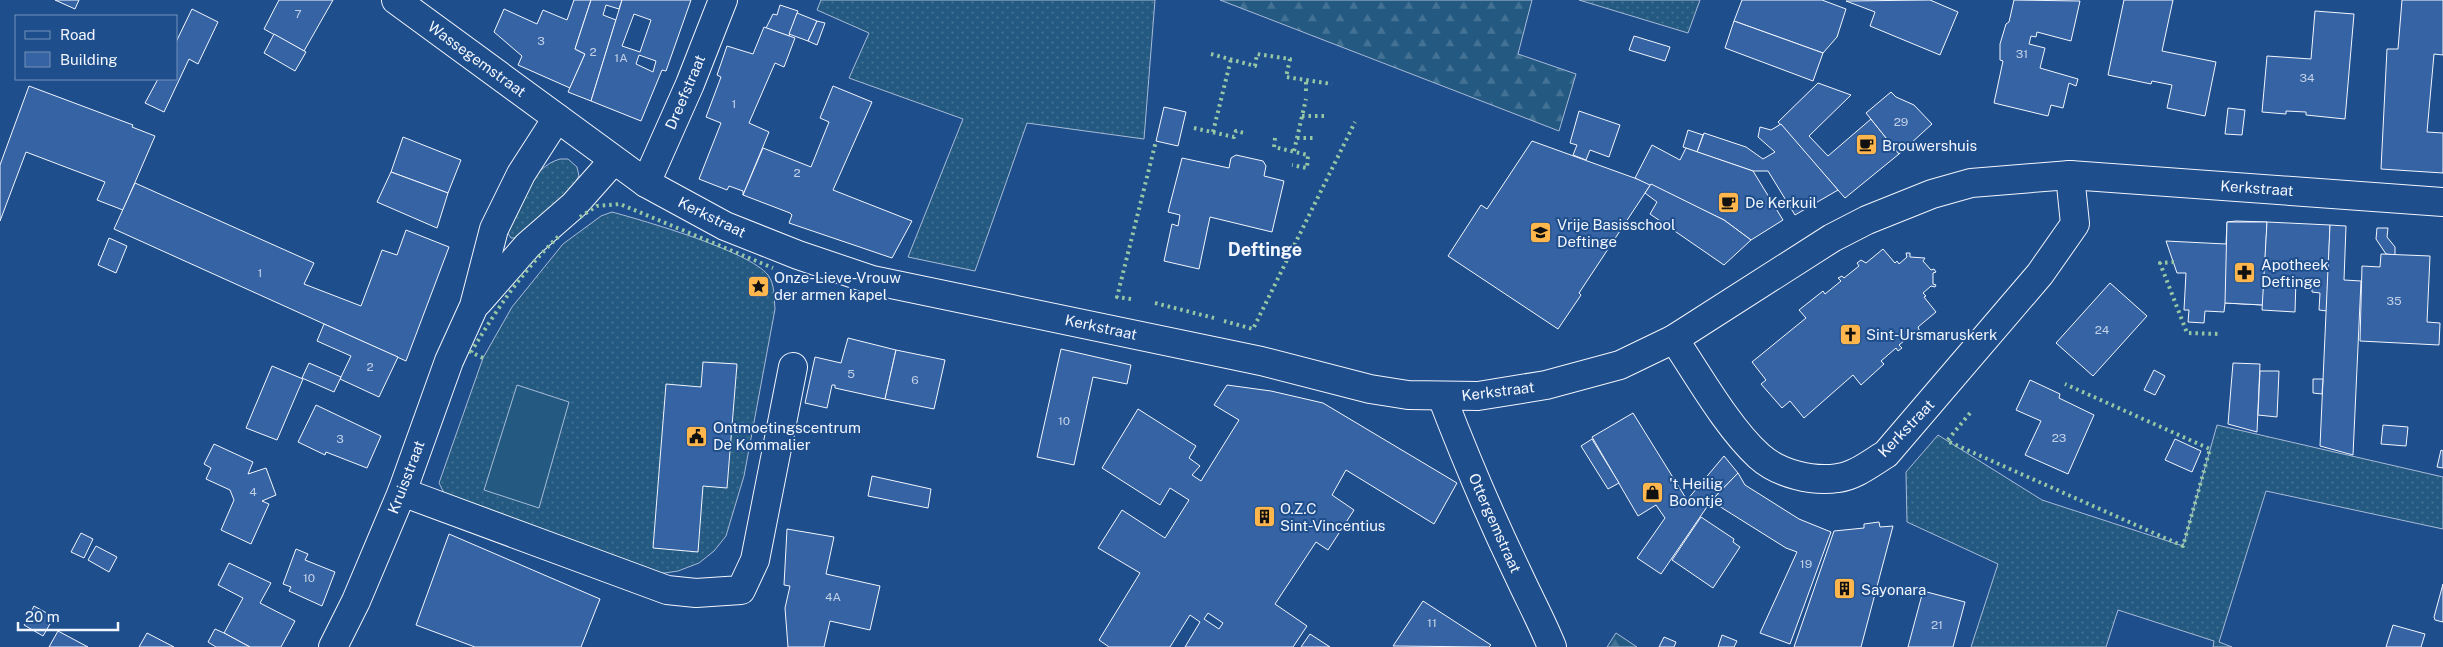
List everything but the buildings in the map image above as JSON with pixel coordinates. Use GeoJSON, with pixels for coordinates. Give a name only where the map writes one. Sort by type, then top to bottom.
{"type":"FeatureCollection","features":[{"type":"Feature","properties":{"kind":"street","name":"Wassegemstraat"},"geometry":{"type":"LineString","coordinates":[[396,0],[557,118]]}},
{"type":"Feature","properties":{"kind":"street","name":"Dreefstraat"},"geometry":{"type":"LineString","coordinates":[[646,183],[690,84],[723,0]]}},
{"type":"Feature","properties":{"kind":"street","name":"Kerkstraat"},"geometry":{"type":"LineString","coordinates":[[557,118],[613,161],[646,183],[724,226],[798,255],[872,280],[1261,361],[1370,389],[1408,395],[1442,397],[1478,396],[1546,385],[1620,365],[1647,354],[1674,339],[1832,238],[1876,216],[1932,194],[1971,183],[2070,175],[2443,202]]}},
{"type":"Feature","properties":{"kind":"street","name":"Kruisstraat"},"geometry":{"type":"LineString","coordinates":[[334,647],[356,602],[402,492],[449,361],[474,306],[494,229],[520,174],[557,118]]}},
{"type":"Feature","properties":{"kind":"street","name":"Kruisstraat"},"geometry":{"type":"LineString","coordinates":[[474,306],[528,245],[574,205],[613,161]]}},
{"type":"Feature","properties":{"kind":"street","name":"Kerkstraat"},"geometry":{"type":"LineString","coordinates":[[1674,339],[1726,415],[1760,457],[1781,469],[1804,477],[1839,478],[1858,471],[1886,454],[2040,274],[2075,224],[2070,175]]}},
{"type":"Feature","properties":{"kind":"street"},"geometry":{"type":"LineString","coordinates":[[402,492],[667,590],[696,593],[741,590],[755,560],[793,367]]}},
{"type":"Feature","properties":{"kind":"street","name":"Ottergemstraat"},"geometry":{"type":"LineString","coordinates":[[1442,397],[1466,459],[1518,575],[1540,617],[1552,647]]}},
{"type":"Feature","properties":{"kind":"green space"},"geometry":{"type":"Polygon","coordinates":[[[821,0],[1155,0],[1144,139],[1027,123],[975,271],[908,257],[963,119],[849,78],[869,33],[817,10],[821,0]]]}},
{"type":"Feature","properties":{"kind":"green space"},"geometry":{"type":"Polygon","coordinates":[[[1220,0],[1532,0],[1518,54],[1576,74],[1559,131],[1220,0]]]}},
{"type":"Feature","properties":{"kind":"green space"},"geometry":{"type":"Polygon","coordinates":[[[1579,0],[1700,0],[1688,33],[1579,0]]]}},
{"type":"Feature","properties":{"kind":"green space"},"geometry":{"type":"Polygon","coordinates":[[[560,159],[568,159],[577,167],[579,176],[573,186],[543,217],[516,238],[511,238],[505,229],[526,188],[541,170],[550,163],[560,159]]]}},
{"type":"Feature","properties":{"kind":"green space"},"geometry":{"type":"Polygon","coordinates":[[[612,212],[695,238],[740,256],[768,275],[773,287],[775,309],[744,476],[726,536],[714,551],[699,563],[678,571],[658,574],[627,566],[444,493],[439,483],[483,358],[512,307],[563,244],[601,216],[612,212]]]}},
{"type":"Feature","properties":{"kind":"green space"},"geometry":{"type":"Polygon","coordinates":[[[517,385],[569,402],[539,508],[484,490],[517,385]]]}},
{"type":"Feature","properties":{"kind":"green space"},"geometry":{"type":"Polygon","coordinates":[[[2217,425],[2443,477],[2443,529],[2266,491],[2219,642],[2232,647],[2213,647],[2214,641],[2118,610],[2106,647],[1971,647],[1998,564],[1907,522],[1906,472],[1938,435],[2042,500],[2183,546],[2217,425]]]}},
{"type":"Feature","properties":{"kind":"green space"},"geometry":{"type":"Polygon","coordinates":[[[1616,633],[1637,647],[1607,647],[1616,633]]]}},
{"type":"Feature","properties":{"kind":"hedge"},"geometry":{"type":"LineString","coordinates":[[1211,54],[1255,66],[1257,54],[1290,59],[1286,77],[1332,84]]}},
{"type":"Feature","properties":{"kind":"hedge"},"geometry":{"type":"LineString","coordinates":[[1213,132],[1231,59]]}},
{"type":"Feature","properties":{"kind":"hedge"},"geometry":{"type":"LineString","coordinates":[[1306,80],[1306,91]]}},
{"type":"Feature","properties":{"kind":"hedge"},"geometry":{"type":"LineString","coordinates":[[1294,151],[1306,99]]}},
{"type":"Feature","properties":{"kind":"hedge"},"geometry":{"type":"LineString","coordinates":[[1302,116],[1325,116]]}},
{"type":"Feature","properties":{"kind":"hedge"},"geometry":{"type":"LineString","coordinates":[[1224,321],[1253,329],[1355,122]]}},
{"type":"Feature","properties":{"kind":"hedge"},"geometry":{"type":"LineString","coordinates":[[1194,128],[1234,137],[1236,131],[1244,133]]}},
{"type":"Feature","properties":{"kind":"hedge"},"geometry":{"type":"LineString","coordinates":[[1275,138],[1274,147],[1308,155],[1307,168],[1292,165]]}},
{"type":"Feature","properties":{"kind":"hedge"},"geometry":{"type":"LineString","coordinates":[[1297,138],[1316,138]]}},
{"type":"Feature","properties":{"kind":"hedge"},"geometry":{"type":"LineString","coordinates":[[1131,299],[1117,297],[1156,141]]}},
{"type":"Feature","properties":{"kind":"hedge"},"geometry":{"type":"LineString","coordinates":[[580,217],[597,206],[620,204],[773,268]]}},
{"type":"Feature","properties":{"kind":"hedge"},"geometry":{"type":"LineString","coordinates":[[483,358],[471,352],[481,335],[523,275],[561,234]]}},
{"type":"Feature","properties":{"kind":"hedge"},"geometry":{"type":"LineString","coordinates":[[2174,262],[2160,263],[2187,333],[2219,334]]}},
{"type":"Feature","properties":{"kind":"hedge"},"geometry":{"type":"LineString","coordinates":[[1155,303],[1214,318]]}},
{"type":"Feature","properties":{"kind":"hedge"},"geometry":{"type":"LineString","coordinates":[[1970,413],[1947,441],[2183,546],[2210,449],[2065,384]]}},
{"type":"Feature","properties":{"kind":"place","name":"Brouwershuis"},"geometry":{"type":"Point","coordinates":[1866,145]}},
{"type":"Feature","properties":{"kind":"place","name":"De Kerkuil"},"geometry":{"type":"Point","coordinates":[1729,202]}},
{"type":"Feature","properties":{"kind":"place","name":"Vrije Basisschool Deftinge"},"geometry":{"type":"Point","coordinates":[1541,233]}},
{"type":"Feature","properties":{"kind":"place","name":"Apotheek Deftinge"},"geometry":{"type":"Point","coordinates":[2245,273]}},
{"type":"Feature","properties":{"kind":"place","name":"Onze-Lieve-Vrouw der armen kapel"},"geometry":{"type":"Point","coordinates":[758,286]}},
{"type":"Feature","properties":{"kind":"place","name":"Sint-Ursmaruskerk"},"geometry":{"type":"Point","coordinates":[1850,334]}},
{"type":"Feature","properties":{"kind":"place","name":"Ontmoetingscentrum De Kommalier"},"geometry":{"type":"Point","coordinates":[697,436]}},
{"type":"Feature","properties":{"kind":"place","name":"'t Heilig Boontje"},"geometry":{"type":"Point","coordinates":[1653,492]}},
{"type":"Feature","properties":{"kind":"place","name":"O.Z.C Sint-Vincentius"},"geometry":{"type":"Point","coordinates":[1264,517]}},
{"type":"Feature","properties":{"kind":"place","name":"Sayonara"},"geometry":{"type":"Point","coordinates":[1845,589]}},
{"type":"Feature","properties":{"kind":"district","name":"Deftinge"},"geometry":{"type":"Point","coordinates":[1265,249]}}]}
